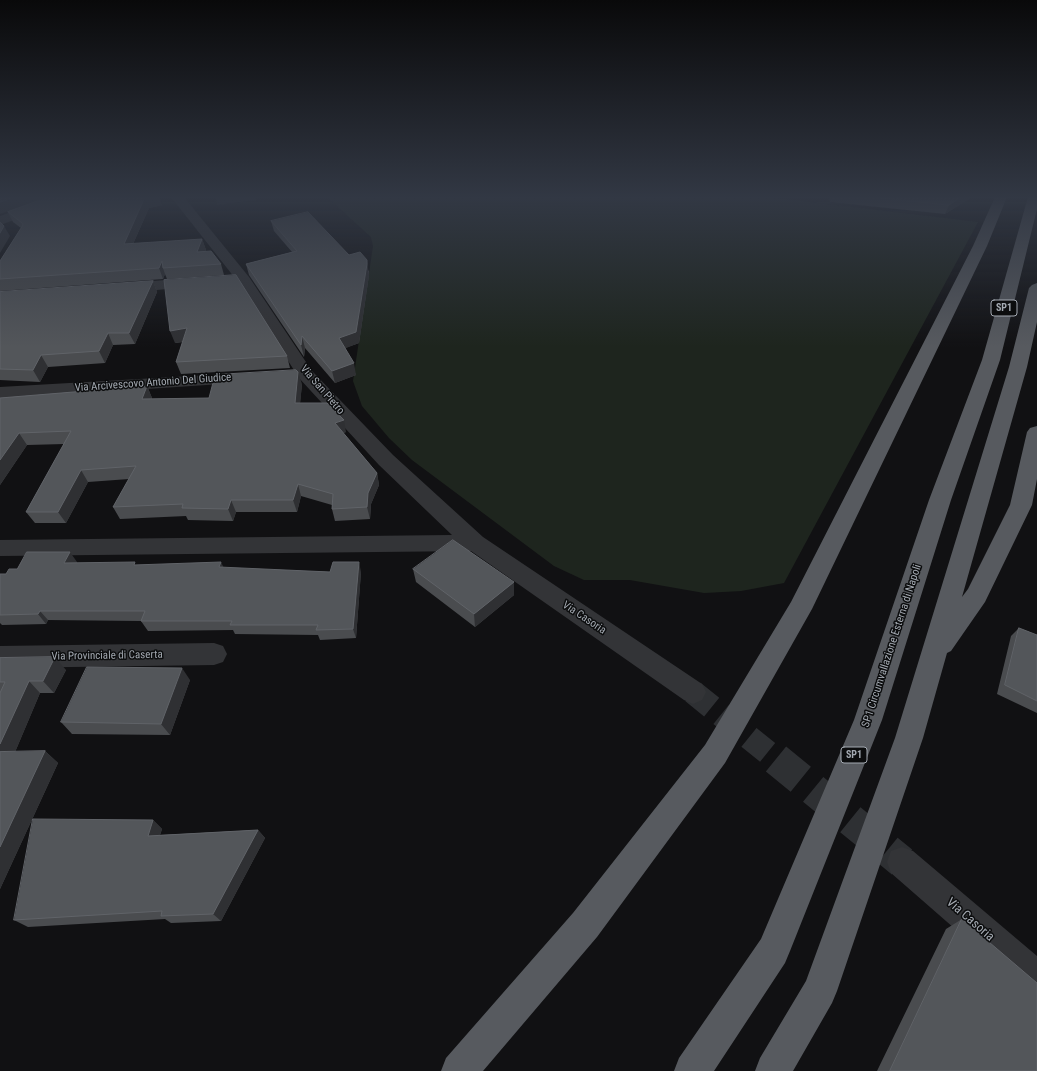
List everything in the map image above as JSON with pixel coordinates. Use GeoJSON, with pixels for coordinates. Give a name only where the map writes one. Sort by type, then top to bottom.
{"type":"FeatureCollection","features":[{"type":"Feature","properties":{"kind":"highway"},"geometry":{"type":"LineString","coordinates":[[459,1071],[585,925],[715,754],[800,609],[980,247]]}},
{"type":"Feature","properties":{"kind":"highway","name":"SP1 Circumvallazione Esterna di Napoli"},"geometry":{"type":"LineString","coordinates":[[692,1071],[773,950],[868,720],[940,500],[991,360],[1020,247]]}},
{"type":"Feature","properties":{"kind":"highway","name":"SP1"},"geometry":{"type":"LineString","coordinates":[[773,1071],[820,991],[909,738],[1018,367],[1037,288]]}},
{"type":"Feature","properties":{"kind":"highway"},"geometry":{"type":"LineString","coordinates":[[933,656],[977,595],[1021,506],[1037,432]]}},
{"type":"Feature","properties":{"kind":"street","name":"Via San Pietro"},"geometry":{"type":"LineString","coordinates":[[213,247],[298,374],[386,460],[475,543]]}},
{"type":"Feature","properties":{"kind":"street"},"geometry":{"type":"LineString","coordinates":[[110,289],[212,282]]}},
{"type":"Feature","properties":{"kind":"street","name":"Via Arcivescovo Antonio Del Giudice"},"geometry":{"type":"LineString","coordinates":[[0,392],[258,377]]}},
{"type":"Feature","properties":{"kind":"street"},"geometry":{"type":"LineString","coordinates":[[0,548],[475,543]]}},
{"type":"Feature","properties":{"kind":"street","name":"Via Casoria"},"geometry":{"type":"LineString","coordinates":[[475,543],[693,692]]}},
{"type":"Feature","properties":{"kind":"street","name":"Via Provinciale di Caserta"},"geometry":{"type":"LineString","coordinates":[[0,657],[214,654]]}},
{"type":"Feature","properties":{"kind":"street","name":"Via Casoria"},"geometry":{"type":"LineString","coordinates":[[902,862],[1037,978]]}},
{"type":"Feature","properties":{"kind":"shaded area"},"geometry":{"type":"Polygon","coordinates":[[[373,247],[965,247],[784,583],[741,591],[704,593],[630,580],[584,580],[554,566],[412,460],[389,438],[362,406],[353,381],[373,247]]]}},
{"type":"Feature","properties":{"kind":"building"},"geometry":{"type":"Polygon","coordinates":[[[9,247],[199,247],[197,252],[211,251],[221,264],[163,268],[162,261],[159,268],[0,279],[0,261],[9,247]]]}},
{"type":"Feature","properties":{"kind":"building"},"geometry":{"type":"Polygon","coordinates":[[[294,247],[341,247],[349,255],[360,252],[367,260],[356,332],[339,338],[354,363],[332,371],[302,336],[301,345],[246,264],[297,251],[294,247]]]}},
{"type":"Feature","properties":{"kind":"building"},"geometry":{"type":"Polygon","coordinates":[[[236,275],[287,356],[176,362],[187,328],[170,331],[164,280],[236,275]]]}},
{"type":"Feature","properties":{"kind":"building"},"geometry":{"type":"Polygon","coordinates":[[[153,281],[129,333],[108,333],[99,351],[41,355],[33,370],[0,369],[0,292],[153,281]]]}},
{"type":"Feature","properties":{"kind":"building"},"geometry":{"type":"Polygon","coordinates":[[[296,370],[298,372],[295,403],[327,403],[344,420],[335,423],[377,473],[368,493],[367,507],[332,509],[333,494],[298,484],[293,500],[231,500],[228,509],[182,508],[183,504],[113,507],[136,466],[81,470],[58,512],[26,512],[71,431],[19,433],[0,460],[0,398],[147,386],[142,399],[209,398],[215,375],[296,370]]]}},
{"type":"Feature","properties":{"kind":"building"},"geometry":{"type":"Polygon","coordinates":[[[453,540],[514,582],[474,614],[413,569],[453,540]]]}},
{"type":"Feature","properties":{"kind":"building"},"geometry":{"type":"Polygon","coordinates":[[[27,552],[70,552],[64,563],[135,562],[134,565],[221,562],[219,567],[330,572],[333,562],[359,562],[353,629],[316,630],[318,625],[230,625],[232,621],[141,621],[145,611],[40,611],[38,614],[0,615],[0,574],[6,574],[9,569],[17,569],[27,552]]]}},
{"type":"Feature","properties":{"kind":"building"},"geometry":{"type":"Polygon","coordinates":[[[1019,628],[1037,635],[1037,701],[1005,685],[1019,628]]]}},
{"type":"Feature","properties":{"kind":"building"},"geometry":{"type":"Polygon","coordinates":[[[55,657],[43,681],[29,681],[0,744],[0,693],[5,682],[0,682],[0,658],[55,657]]]}},
{"type":"Feature","properties":{"kind":"building"},"geometry":{"type":"Polygon","coordinates":[[[87,667],[182,668],[161,724],[61,722],[87,667]]]}},
{"type":"Feature","properties":{"kind":"building"},"geometry":{"type":"Polygon","coordinates":[[[45,751],[0,847],[0,752],[45,751]]]}},
{"type":"Feature","properties":{"kind":"building"},"geometry":{"type":"Polygon","coordinates":[[[33,819],[153,820],[148,836],[258,830],[213,914],[161,916],[162,911],[14,920],[33,819]]]}},
{"type":"Feature","properties":{"kind":"building"},"geometry":{"type":"Polygon","coordinates":[[[962,919],[1037,983],[1037,1071],[890,1071],[962,919]]]}},
{"type":"Feature","properties":{"kind":"tunnel"},"geometry":{"type":"LineString","coordinates":[[693,692],[777,760]]}},
{"type":"Feature","properties":{"kind":"tunnel"},"geometry":{"type":"LineString","coordinates":[[776,759],[902,862]]}}]}
